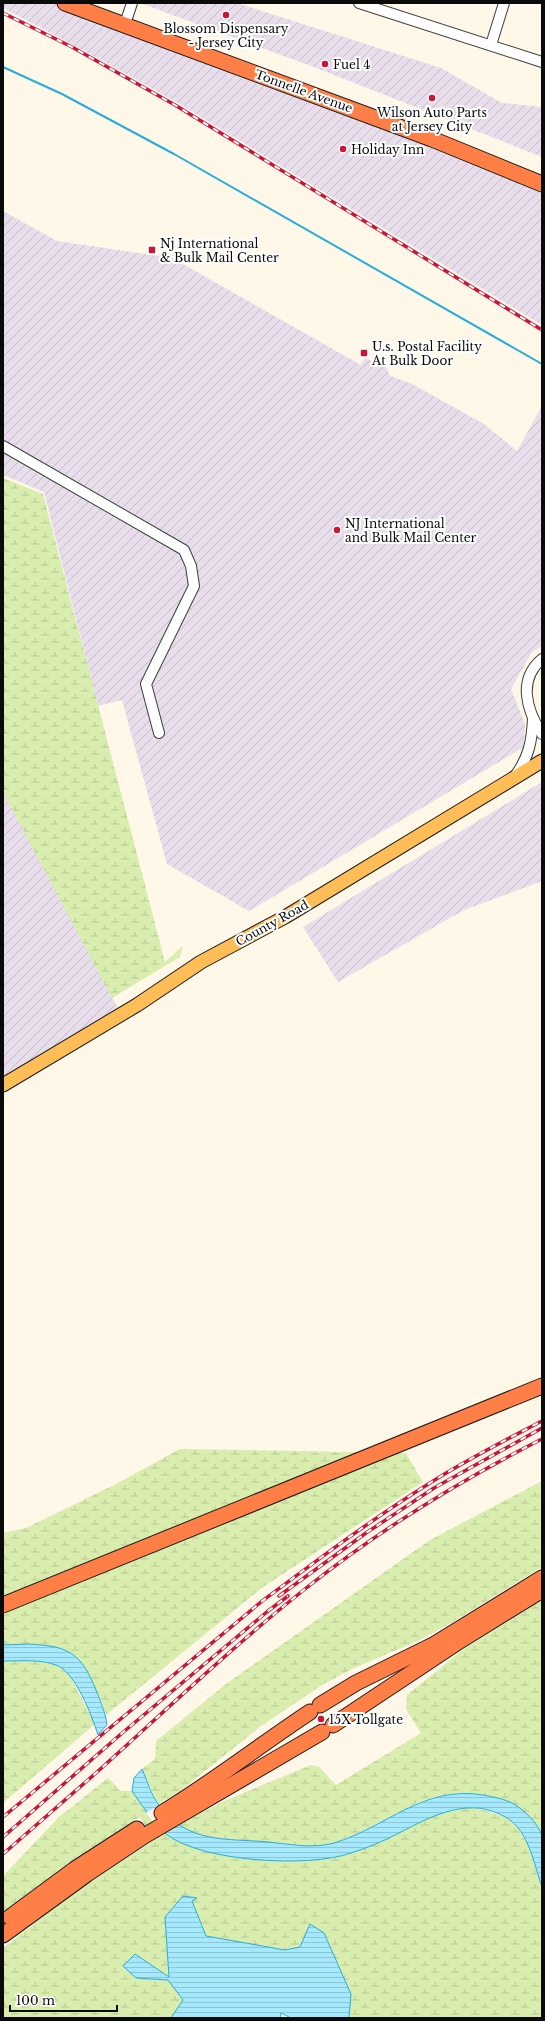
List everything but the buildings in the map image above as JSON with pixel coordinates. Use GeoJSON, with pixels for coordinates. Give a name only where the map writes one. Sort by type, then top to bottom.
{"type":"FeatureCollection","features":[{"type":"Feature","properties":{"kind":"highway","name":"Tonnelle Avenue"},"geometry":{"type":"LineString","coordinates":[[65,3],[432,139],[542,184]]}},
{"type":"Feature","properties":{"kind":"highway","name":"Tonnelle Avenue"},"geometry":{"type":"LineString","coordinates":[[88,3],[542,176]]}},
{"type":"Feature","properties":{"kind":"highway"},"geometry":{"type":"LineString","coordinates":[[3,1593],[542,1375]]}},
{"type":"Feature","properties":{"kind":"highway"},"geometry":{"type":"LineString","coordinates":[[3,1605],[542,1386]]}},
{"type":"Feature","properties":{"kind":"highway"},"geometry":{"type":"LineString","coordinates":[[181,1808],[315,1709],[360,1680],[439,1641],[542,1578]]}},
{"type":"Feature","properties":{"kind":"highway"},"geometry":{"type":"LineString","coordinates":[[3,1923],[75,1869],[142,1832],[181,1808],[282,1757],[328,1729],[461,1640],[542,1590]]}},
{"type":"Feature","properties":{"kind":"highway"},"geometry":{"type":"LineString","coordinates":[[3,1934],[87,1874],[142,1832]]}},
{"type":"Feature","properties":{"kind":"highway"},"geometry":{"type":"LineString","coordinates":[[3,1939],[23,1920]]}},
{"type":"Feature","properties":{"kind":"main road","name":"County Road"},"geometry":{"type":"LineString","coordinates":[[3,1085],[137,1005],[201,962],[285,917],[542,761]]}},
{"type":"Feature","properties":{"kind":"street"},"geometry":{"type":"LineString","coordinates":[[127,18],[132,3]]}},
{"type":"Feature","properties":{"kind":"street"},"geometry":{"type":"LineString","coordinates":[[359,3],[542,62]]}},
{"type":"Feature","properties":{"kind":"street"},"geometry":{"type":"LineString","coordinates":[[491,45],[504,3]]}},
{"type":"Feature","properties":{"kind":"street"},"geometry":{"type":"LineString","coordinates":[[3,446],[184,550],[191,566],[194,586],[146,684],[159,733]]}},
{"type":"Feature","properties":{"kind":"street"},"geometry":{"type":"LineString","coordinates":[[542,659],[532,671],[527,684],[527,700],[533,718],[542,734]]}},
{"type":"Feature","properties":{"kind":"street"},"geometry":{"type":"LineString","coordinates":[[533,718],[542,725]]}},
{"type":"Feature","properties":{"kind":"street"},"geometry":{"type":"LineString","coordinates":[[514,778],[529,752],[532,741],[533,718]]}},
{"type":"Feature","properties":{"kind":"shaded area"},"geometry":{"type":"Polygon","coordinates":[[[3,3],[54,3],[542,188],[542,325],[173,100],[3,8],[3,3]]]}},
{"type":"Feature","properties":{"kind":"shaded area"},"geometry":{"type":"Polygon","coordinates":[[[140,3],[240,4],[441,68],[502,103],[542,107],[542,157],[319,69],[140,3]]]}},
{"type":"Feature","properties":{"kind":"shaded area","name":"NJ International and Bulk Mail Center"},"geometry":{"type":"Polygon","coordinates":[[[3,211],[57,241],[172,258],[361,365],[365,358],[386,367],[390,376],[412,384],[484,424],[517,451],[542,406],[542,646],[532,652],[511,689],[525,724],[524,747],[249,911],[167,864],[122,700],[98,706],[44,492],[3,475],[3,211]]]}},
{"type":"Feature","properties":{"kind":"shaded area"},"geometry":{"type":"Polygon","coordinates":[[[542,782],[542,881],[464,910],[338,982],[303,927],[542,782]]]}},
{"type":"Feature","properties":{"kind":"shaded area"},"geometry":{"type":"Polygon","coordinates":[[[3,791],[119,1010],[3,1079],[3,791]]]}},
{"type":"Feature","properties":{"kind":"green space"},"geometry":{"type":"Polygon","coordinates":[[[3,478],[43,494],[165,962],[183,946],[180,957],[112,998],[3,792],[3,478]]]}},
{"type":"Feature","properties":{"kind":"green space"},"geometry":{"type":"Polygon","coordinates":[[[180,1449],[406,1453],[423,1482],[263,1587],[106,1715],[94,1688],[62,1649],[40,1644],[3,1645],[3,1615],[6,1614],[3,1610],[3,1533],[26,1528],[116,1484],[180,1449]]]}},
{"type":"Feature","properties":{"kind":"green space"},"geometry":{"type":"Polygon","coordinates":[[[542,1481],[542,1567],[451,1623],[420,1640],[352,1669],[322,1685],[261,1726],[179,1792],[158,1804],[142,1769],[155,1759],[156,1741],[226,1684],[430,1540],[542,1481]]]}},
{"type":"Feature","properties":{"kind":"green space"},"geometry":{"type":"Polygon","coordinates":[[[542,1600],[542,1836],[535,1823],[492,1796],[457,1793],[439,1796],[419,1802],[357,1834],[333,1843],[315,1846],[213,1838],[193,1833],[179,1825],[224,1801],[311,1765],[319,1767],[336,1785],[421,1733],[406,1709],[407,1695],[465,1648],[542,1600]]]}},
{"type":"Feature","properties":{"kind":"green space"},"geometry":{"type":"Polygon","coordinates":[[[3,1661],[35,1661],[56,1665],[68,1672],[95,1724],[3,1803],[3,1661]]]}},
{"type":"Feature","properties":{"kind":"green space"},"geometry":{"type":"Polygon","coordinates":[[[108,1778],[121,1791],[132,1791],[139,1801],[211,1852],[270,1861],[332,1859],[375,1844],[427,1818],[446,1811],[471,1808],[489,1811],[507,1818],[517,1826],[529,1846],[542,1887],[542,2018],[349,2018],[350,1994],[324,1933],[310,1924],[300,1947],[285,1950],[205,1936],[191,1901],[165,1917],[169,1977],[136,1978],[168,1980],[183,2000],[171,2018],[3,2018],[3,1948],[79,1889],[154,1840],[140,1817],[64,1866],[3,1912],[3,1876],[59,1817],[108,1778]]]}},
{"type":"Feature","properties":{"kind":"water"},"geometry":{"type":"Polygon","coordinates":[[[3,1645],[43,1645],[64,1650],[72,1654],[85,1667],[103,1707],[107,1725],[98,1735],[82,1695],[70,1676],[63,1669],[56,1665],[43,1662],[3,1661],[3,1645]]]}},
{"type":"Feature","properties":{"kind":"water"},"geometry":{"type":"Polygon","coordinates":[[[142,1769],[156,1801],[170,1818],[182,1827],[208,1837],[301,1846],[318,1846],[334,1843],[353,1836],[406,1809],[442,1796],[462,1794],[483,1795],[503,1799],[522,1810],[531,1818],[540,1831],[543,1847],[542,1887],[530,1849],[521,1831],[507,1818],[493,1811],[479,1808],[452,1810],[425,1820],[375,1844],[333,1858],[284,1861],[256,1860],[204,1851],[182,1843],[166,1834],[148,1814],[132,1791],[134,1778],[142,1769]]]}},
{"type":"Feature","properties":{"kind":"water"},"geometry":{"type":"Polygon","coordinates":[[[183,1896],[197,1898],[192,1901],[206,1936],[285,1950],[300,1947],[310,1924],[324,1933],[351,1994],[349,2018],[291,2018],[281,2013],[280,2018],[171,2018],[183,2000],[168,1980],[136,1978],[123,1966],[135,1954],[169,1977],[165,1917],[183,1896]]]}},
{"type":"Feature","properties":{"kind":"pier"},"geometry":{"type":"Polygon","coordinates":[[[161,1804],[180,1824],[163,1834],[146,1813],[161,1804]]]}},
{"type":"Feature","properties":{"kind":"waterway"},"geometry":{"type":"LineString","coordinates":[[3,67],[62,94],[174,154],[542,364]]}},
{"type":"Feature","properties":{"kind":"railway"},"geometry":{"type":"LineString","coordinates":[[3,13],[72,47],[175,105],[542,330]]}},
{"type":"Feature","properties":{"kind":"railway"},"geometry":{"type":"LineString","coordinates":[[3,1817],[261,1602],[302,1571],[430,1483],[542,1421]]}},
{"type":"Feature","properties":{"kind":"railway"},"geometry":{"type":"LineString","coordinates":[[279,1596],[366,1533],[434,1488],[542,1428]]}},
{"type":"Feature","properties":{"kind":"railway"},"geometry":{"type":"LineString","coordinates":[[3,1854],[251,1634],[305,1589],[361,1547],[420,1508],[480,1472],[542,1439]]}},
{"type":"Feature","properties":{"kind":"railway"},"geometry":{"type":"LineString","coordinates":[[3,1837],[121,1734],[288,1596]]}},
{"type":"Feature","properties":{"kind":"place","name":"Blossom Dispensary - Jersey City"},"geometry":{"type":"Point","coordinates":[226,15]}},
{"type":"Feature","properties":{"kind":"place","name":"Fuel 4"},"geometry":{"type":"Point","coordinates":[325,64]}},
{"type":"Feature","properties":{"kind":"place","name":"Wilson Auto Parts at Jersey City"},"geometry":{"type":"Point","coordinates":[432,98]}},
{"type":"Feature","properties":{"kind":"place","name":"Holiday Inn"},"geometry":{"type":"Point","coordinates":[343,149]}},
{"type":"Feature","properties":{"kind":"place","name":"Nj International & Bulk Mail Center"},"geometry":{"type":"Point","coordinates":[152,250]}},
{"type":"Feature","properties":{"kind":"place","name":"U.s. Postal Facility At Bulk Door"},"geometry":{"type":"Point","coordinates":[364,353]}},
{"type":"Feature","properties":{"kind":"place","name":"NJ International and Bulk Mail Center"},"geometry":{"type":"Point","coordinates":[337,530]}},
{"type":"Feature","properties":{"kind":"place","name":"15X Tollgate"},"geometry":{"type":"Point","coordinates":[321,1719]}}]}
